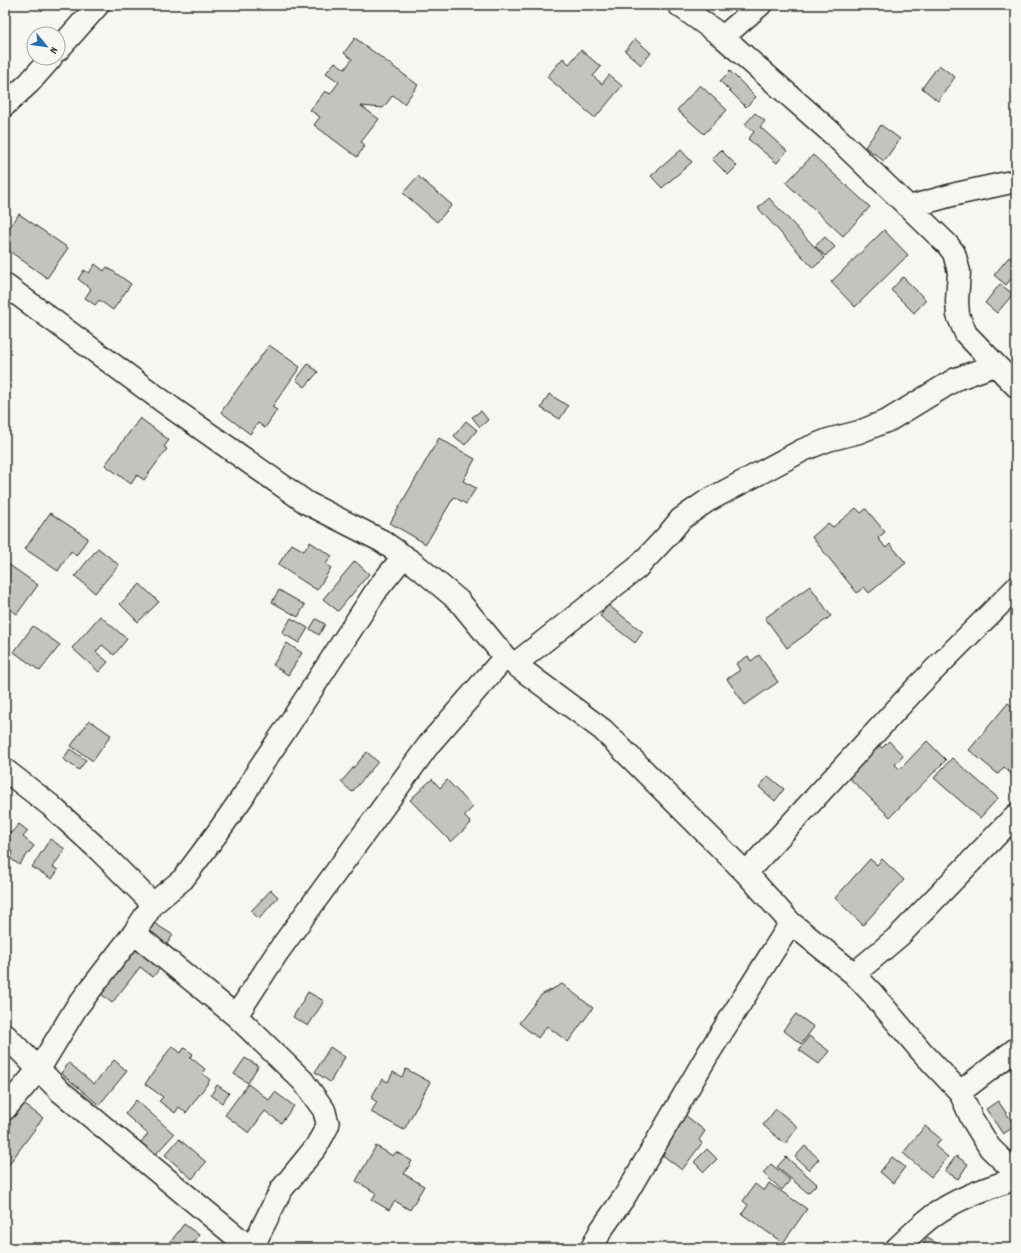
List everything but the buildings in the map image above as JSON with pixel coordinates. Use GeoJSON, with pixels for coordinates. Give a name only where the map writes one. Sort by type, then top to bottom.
{"type":"FeatureCollection","features":[{"type":"Feature","properties":{"kind":"street"},"geometry":{"type":"LineString","coordinates":[[66,41],[98,5]]}},
{"type":"Feature","properties":{"kind":"street"},"geometry":{"type":"LineString","coordinates":[[679,5],[723,37],[832,134],[947,244],[954,254],[959,272],[957,301],[958,315],[966,334],[1016,386]]}},
{"type":"Feature","properties":{"kind":"street"},"geometry":{"type":"LineString","coordinates":[[723,37],[760,5]]}},
{"type":"Feature","properties":{"kind":"street"},"geometry":{"type":"LineString","coordinates":[[5,105],[29,83],[44,66]]}},
{"type":"Feature","properties":{"kind":"street"},"geometry":{"type":"LineString","coordinates":[[909,207],[956,194],[1016,181]]}},
{"type":"Feature","properties":{"kind":"street"},"geometry":{"type":"LineString","coordinates":[[5,285],[172,408],[307,503],[382,541],[416,564],[459,601],[510,661],[603,730],[746,873],[791,924],[854,974],[922,1052],[960,1092],[972,1119],[990,1148],[1016,1173]]}},
{"type":"Feature","properties":{"kind":"street"},"geometry":{"type":"LineString","coordinates":[[236,1016],[277,953],[430,743],[510,661],[637,568],[681,519],[707,501],[804,450],[828,440],[859,432],[889,420],[956,379],[995,365]]}},
{"type":"Feature","properties":{"kind":"street"},"geometry":{"type":"LineString","coordinates":[[5,1109],[39,1070],[76,1008],[134,933],[153,904],[183,879],[231,814],[258,770],[378,588],[404,556]]}},
{"type":"Feature","properties":{"kind":"street"},"geometry":{"type":"LineString","coordinates":[[746,873],[918,686],[1016,588]]}},
{"type":"Feature","properties":{"kind":"street"},"geometry":{"type":"LineString","coordinates":[[5,770],[50,805],[99,850],[153,904]]}},
{"type":"Feature","properties":{"kind":"street"},"geometry":{"type":"LineString","coordinates":[[854,974],[899,936],[1016,815]]}},
{"type":"Feature","properties":{"kind":"street"},"geometry":{"type":"LineString","coordinates":[[592,1248],[601,1230],[625,1196],[708,1054],[791,924]]}},
{"type":"Feature","properties":{"kind":"street"},"geometry":{"type":"LineString","coordinates":[[5,1035],[66,1096],[241,1245],[303,1162],[316,1147],[328,1125],[324,1110],[303,1081],[236,1016],[134,933]]}},
{"type":"Feature","properties":{"kind":"street"},"geometry":{"type":"LineString","coordinates":[[960,1092],[1016,1049]]}},
{"type":"Feature","properties":{"kind":"street"},"geometry":{"type":"LineString","coordinates":[[897,1248],[934,1215],[960,1200],[1016,1178]]}}]}
